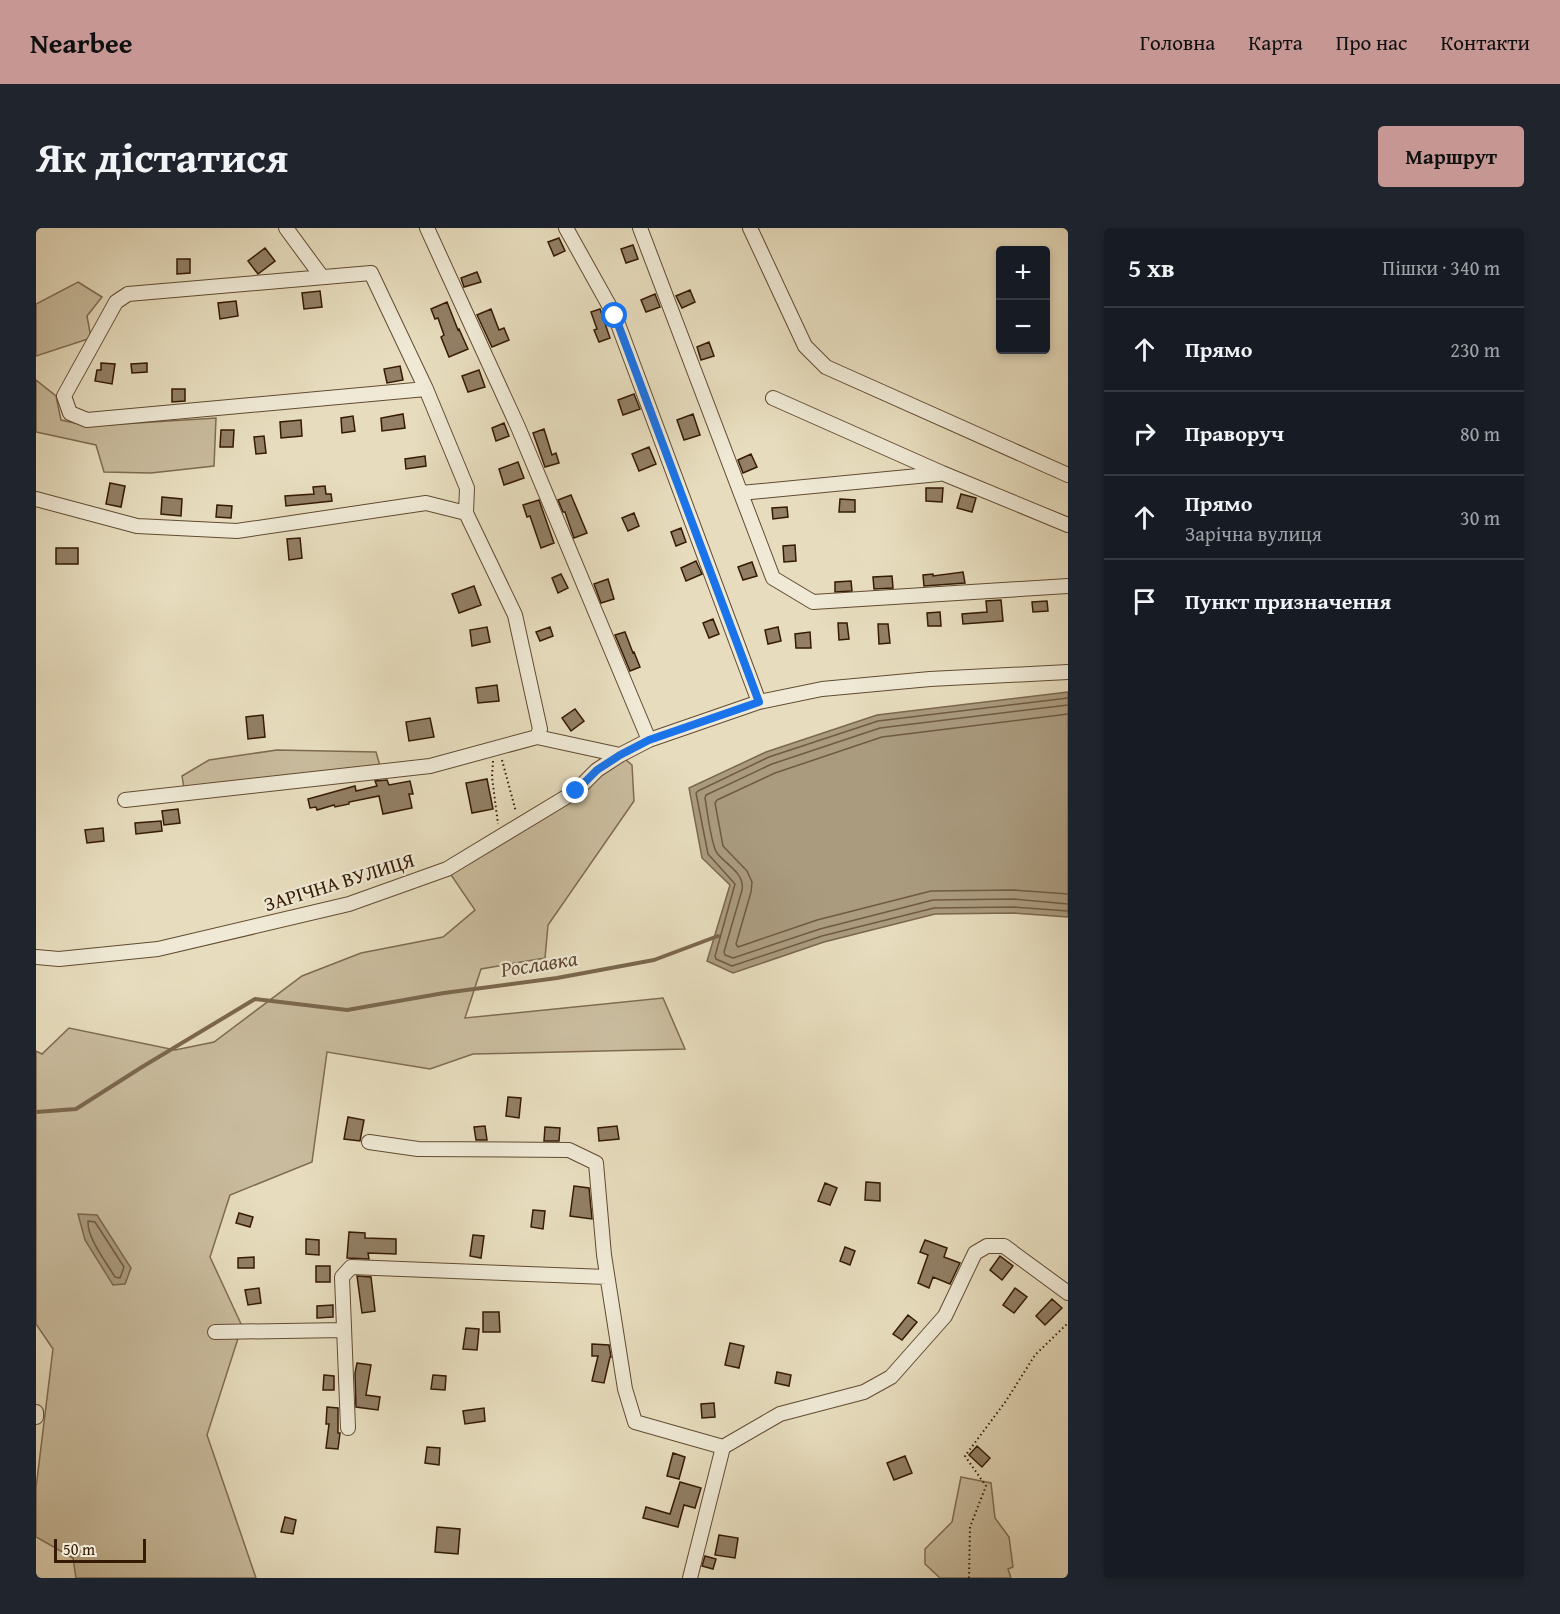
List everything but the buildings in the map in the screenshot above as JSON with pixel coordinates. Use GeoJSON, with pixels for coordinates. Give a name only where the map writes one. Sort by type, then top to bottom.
{"type":"FeatureCollection","features":[{"type":"Feature","properties":{"kind":"street"},"geometry":{"type":"LineString","coordinates":[[286,228],[322,277]]}},
{"type":"Feature","properties":{"kind":"street"},"geometry":{"type":"LineString","coordinates":[[427,228],[518,427],[649,740]]}},
{"type":"Feature","properties":{"kind":"street"},"geometry":{"type":"LineString","coordinates":[[566,228],[615,316],[759,702]]}},
{"type":"Feature","properties":{"kind":"street"},"geometry":{"type":"LineString","coordinates":[[640,228],[773,578],[813,602],[1068,586]]}},
{"type":"Feature","properties":{"kind":"street"},"geometry":{"type":"LineString","coordinates":[[750,228],[805,346],[826,367],[1068,475]]}},
{"type":"Feature","properties":{"kind":"street"},"geometry":{"type":"LineString","coordinates":[[426,389],[87,420],[70,413],[64,396],[116,302],[128,294],[371,273],[426,389],[467,488],[466,513],[515,615],[540,729],[537,737]]}},
{"type":"Feature","properties":{"kind":"street"},"geometry":{"type":"LineString","coordinates":[[773,398],[942,473],[1068,525]]}},
{"type":"Feature","properties":{"kind":"street"},"geometry":{"type":"LineString","coordinates":[[741,493],[942,473]]}},
{"type":"Feature","properties":{"kind":"street"},"geometry":{"type":"LineString","coordinates":[[36,499],[137,526],[237,531],[426,503],[466,513]]}},
{"type":"Feature","properties":{"kind":"street","name":"ЗАРІЧНА ВУЛИЦЯ"},"geometry":{"type":"LineString","coordinates":[[36,957],[59,959],[158,949],[349,904],[447,869],[576,791],[597,770],[649,740],[759,702],[822,689],[930,679],[1068,672]]}},
{"type":"Feature","properties":{"kind":"street"},"geometry":{"type":"LineString","coordinates":[[125,800],[430,766],[537,737],[620,755]]}},
{"type":"Feature","properties":{"kind":"street"},"geometry":{"type":"LineString","coordinates":[[369,1142],[418,1149],[568,1150],[596,1163],[607,1277],[625,1389],[635,1422],[723,1447]]}},
{"type":"Feature","properties":{"kind":"street"},"geometry":{"type":"LineString","coordinates":[[690,1578],[723,1447],[780,1414],[864,1392],[891,1377],[945,1316],[975,1253],[987,1246],[1005,1246],[1068,1293]]}},
{"type":"Feature","properties":{"kind":"street"},"geometry":{"type":"LineString","coordinates":[[348,1428],[342,1277],[351,1267],[607,1277]]}},
{"type":"Feature","properties":{"kind":"street"},"geometry":{"type":"LineString","coordinates":[[215,1332],[344,1330]]}},
{"type":"Feature","properties":{"kind":"street"},"geometry":{"type":"LineString","coordinates":[[36,1412],[36,1417]]}},
{"type":"Feature","properties":{"kind":"path"},"geometry":{"type":"LineString","coordinates":[[496,749],[520,825]]}},
{"type":"Feature","properties":{"kind":"path"},"geometry":{"type":"LineString","coordinates":[[496,749],[492,777],[500,837]]}},
{"type":"Feature","properties":{"kind":"path"},"geometry":{"type":"LineString","coordinates":[[969,1578],[970,1527],[986,1486],[965,1456],[1006,1401],[1035,1355],[1068,1323]]}},
{"type":"Feature","properties":{"kind":"shaded area"},"geometry":{"type":"Polygon","coordinates":[[[78,282],[102,297],[87,316],[91,338],[36,356],[36,304],[78,282]]]}},
{"type":"Feature","properties":{"kind":"shaded area"},"geometry":{"type":"Polygon","coordinates":[[[36,380],[56,396],[61,420],[89,426],[216,418],[214,466],[151,473],[104,472],[96,445],[36,432],[36,380]]]}},
{"type":"Feature","properties":{"kind":"shaded area"},"geometry":{"type":"Polygon","coordinates":[[[277,750],[376,752],[380,766],[184,788],[182,776],[209,760],[277,750]]]}},
{"type":"Feature","properties":{"kind":"shaded area"},"geometry":{"type":"Polygon","coordinates":[[[620,755],[632,765],[634,801],[548,925],[545,958],[481,969],[465,1018],[663,998],[685,1049],[473,1054],[430,1069],[327,1052],[312,1162],[230,1195],[210,1257],[242,1326],[207,1435],[256,1578],[76,1578],[73,1558],[36,1537],[36,1488],[53,1349],[36,1324],[36,1051],[42,1054],[69,1028],[175,1050],[214,1042],[302,976],[361,953],[443,937],[475,910],[447,869],[620,755]]]}},
{"type":"Feature","properties":{"kind":"shaded area"},"geometry":{"type":"Polygon","coordinates":[[[961,1477],[991,1483],[995,1518],[1009,1537],[1013,1567],[1008,1569],[1011,1578],[940,1578],[925,1564],[925,1549],[952,1522],[961,1477]]]}},
{"type":"Feature","properties":{"kind":"water"},"geometry":{"type":"Polygon","coordinates":[[[1068,692],[1068,917],[1014,913],[935,914],[824,942],[733,973],[707,961],[730,885],[702,858],[689,788],[766,752],[877,715],[1068,692]]]}},
{"type":"Feature","properties":{"kind":"water"},"geometry":{"type":"Polygon","coordinates":[[[78,1214],[97,1215],[131,1268],[125,1284],[113,1285],[85,1240],[78,1214]]]}},
{"type":"Feature","properties":{"kind":"waterway","name":"Рославка"},"geometry":{"type":"LineString","coordinates":[[36,1112],[76,1109],[255,999],[347,1010],[444,993],[557,978],[654,960],[718,936]]}},
{"type":"Feature","properties":{"kind":"route"},"geometry":{"type":"LineString","coordinates":[[576,791],[597,770],[649,740],[759,702],[615,316]]}}]}
